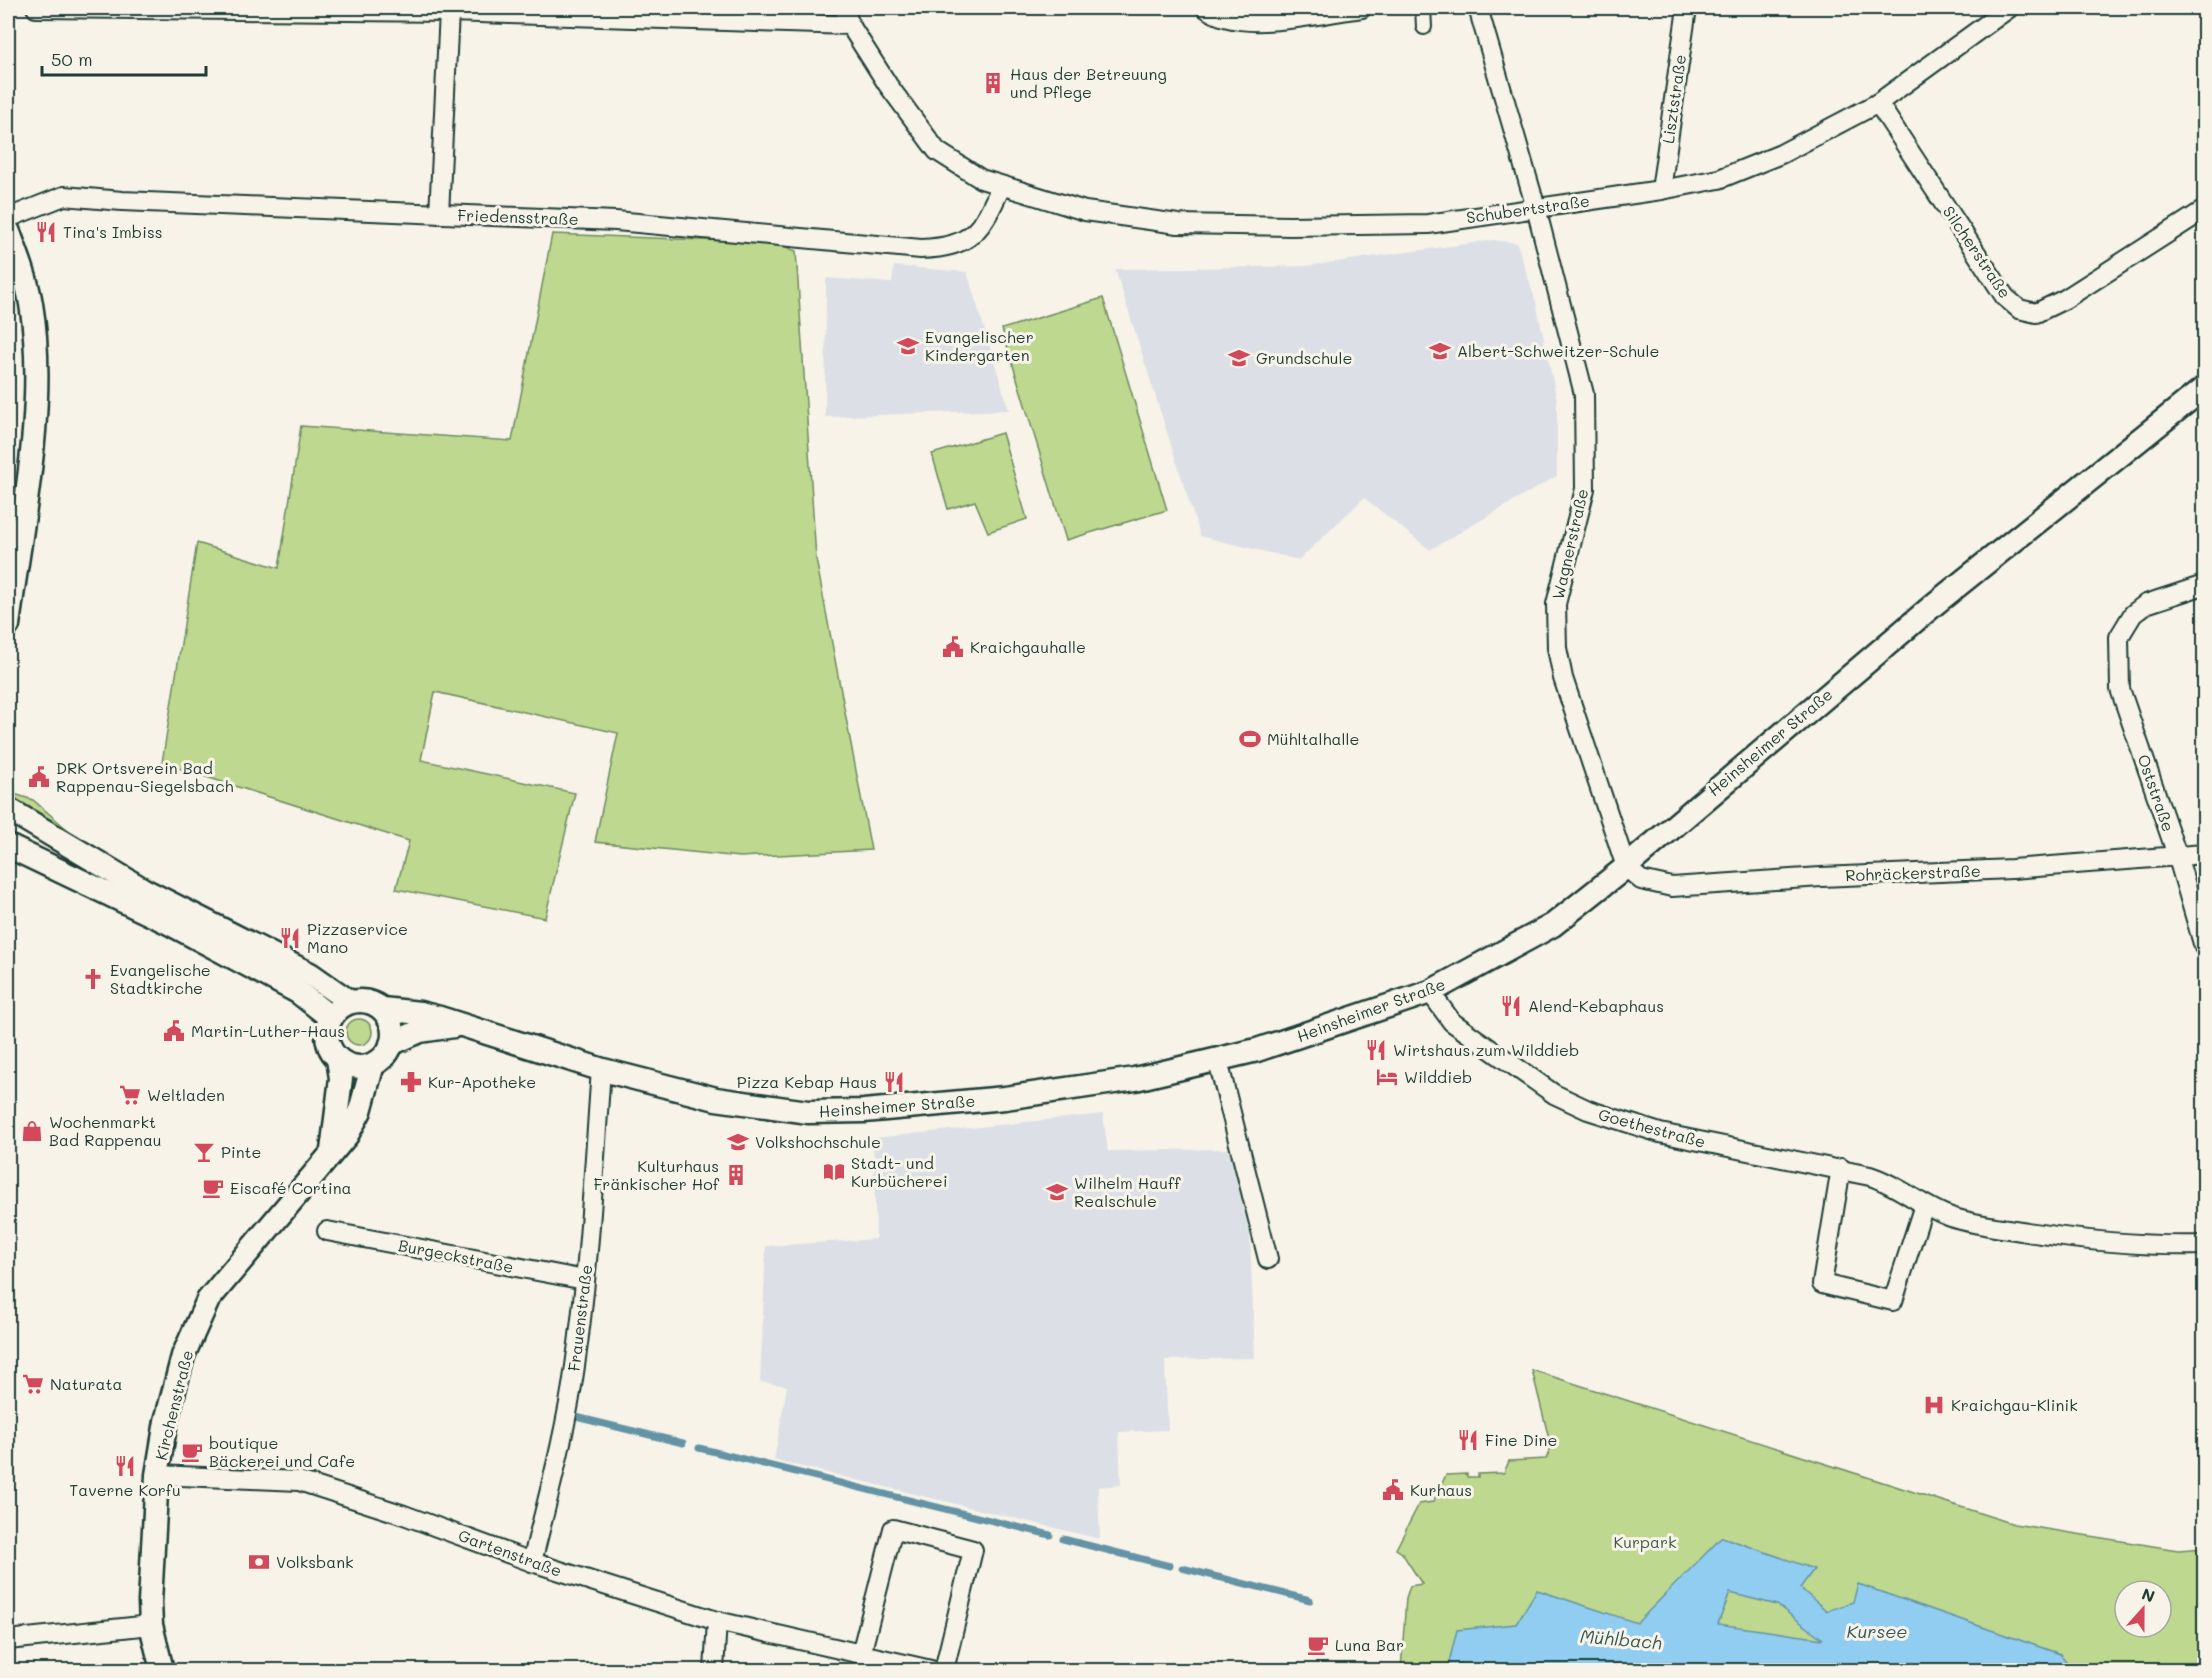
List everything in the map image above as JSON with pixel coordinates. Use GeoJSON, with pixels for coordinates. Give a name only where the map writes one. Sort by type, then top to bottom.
{"type":"FeatureCollection","features":[{"type":"Feature","properties":{"kind":"street"},"geometry":{"type":"LineString","coordinates":[[36,8],[847,16]]}},
{"type":"Feature","properties":{"kind":"street"},"geometry":{"type":"LineString","coordinates":[[1206,8],[1212,13],[1239,20],[1270,20],[1362,8]]}},
{"type":"Feature","properties":{"kind":"street"},"geometry":{"type":"LineString","coordinates":[[1423,8],[1424,27]]}},
{"type":"Feature","properties":{"kind":"street","name":"Wagnerstraße"},"geometry":{"type":"LineString","coordinates":[[1478,8],[1536,208],[1578,363],[1584,394],[1587,431],[1585,489],[1556,604],[1557,648],[1563,678],[1626,867]]}},
{"type":"Feature","properties":{"kind":"street","name":"Lisztstraße"},"geometry":{"type":"LineString","coordinates":[[1661,190],[1687,8]]}},
{"type":"Feature","properties":{"kind":"street","name":"Schubertstraße"},"geometry":{"type":"LineString","coordinates":[[847,16],[888,85],[937,151],[981,179],[1001,187],[1085,211],[1178,224],[1428,224],[1661,190],[1719,179],[1792,149],[1878,103],[2009,8]]}},
{"type":"Feature","properties":{"kind":"street"},"geometry":{"type":"LineString","coordinates":[[439,214],[449,12]]}},
{"type":"Feature","properties":{"kind":"street","name":"Silcherstraße"},"geometry":{"type":"LineString","coordinates":[[1878,103],[2005,297],[2019,309],[2036,313],[2065,298],[2205,210]]}},
{"type":"Feature","properties":{"kind":"street","name":"Friedensstraße"},"geometry":{"type":"LineString","coordinates":[[8,218],[64,196],[616,221],[876,247],[948,248],[970,237],[989,214],[1001,187]]}},
{"type":"Feature","properties":{"kind":"street"},"geometry":{"type":"LineString","coordinates":[[8,231],[19,258],[31,304],[37,364],[35,416],[8,625]]}},
{"type":"Feature","properties":{"kind":"street","name":"Heinsheimer Straße"},"geometry":{"type":"LineString","coordinates":[[8,846],[172,914],[304,983],[350,1002],[361,1001],[382,1009],[420,1013],[601,1069],[716,1099],[808,1112],[864,1111],[1066,1091],[1218,1061],[1430,992],[1553,925],[1626,867],[1910,624],[2205,388]]}},
{"type":"Feature","properties":{"kind":"street","name":"Oststraße"},"geometry":{"type":"LineString","coordinates":[[2205,585],[2146,604],[2133,614],[2119,638],[2120,688],[2178,858],[2205,947]]}},
{"type":"Feature","properties":{"kind":"street","name":"Heinsheimer Straße"},"geometry":{"type":"LineString","coordinates":[[8,810],[144,890],[172,914]]}},
{"type":"Feature","properties":{"kind":"street","name":"Heinsheimer Straße"},"geometry":{"type":"LineString","coordinates":[[8,835],[23,839],[144,890]]}},
{"type":"Feature","properties":{"kind":"street","name":"Rohräckerstraße"},"geometry":{"type":"LineString","coordinates":[[1626,867],[1641,880],[1672,887],[2178,858],[2205,854]]}},
{"type":"Feature","properties":{"kind":"street","name":"Heinsheimer Straße"},"geometry":{"type":"LineString","coordinates":[[304,983],[331,1018]]}},
{"type":"Feature","properties":{"kind":"street","name":"Goethestraße"},"geometry":{"type":"LineString","coordinates":[[1430,992],[1452,1022],[1554,1094],[1588,1110],[1660,1133],[1841,1168],[1882,1180],[1924,1205],[1952,1217],[2098,1243],[2161,1247],[2205,1245]]}},
{"type":"Feature","properties":{"kind":"street"},"geometry":{"type":"LineString","coordinates":[[332,1151],[341,1078],[338,1059],[329,1047],[327,1032],[331,1018],[342,1006],[350,1002]]}},
{"type":"Feature","properties":{"kind":"street"},"geometry":{"type":"LineString","coordinates":[[382,1009],[392,1025],[392,1044]]}},
{"type":"Feature","properties":{"kind":"street","name":"Heinsheimer Straße"},"geometry":{"type":"LineString","coordinates":[[373,1064],[387,1053],[392,1044],[420,1031],[456,1025]]}},
{"type":"Feature","properties":{"kind":"street"},"geometry":{"type":"LineString","coordinates":[[338,1059],[355,1067],[373,1064]]}},
{"type":"Feature","properties":{"kind":"street"},"geometry":{"type":"LineString","coordinates":[[1218,1061],[1268,1259]]}},
{"type":"Feature","properties":{"kind":"street","name":"Kirchenstraße"},"geometry":{"type":"LineString","coordinates":[[162,1671],[151,1625],[157,1475],[166,1421],[183,1356],[208,1300],[347,1135],[360,1111],[373,1064]]}},
{"type":"Feature","properties":{"kind":"street","name":"Frauenstraße"},"geometry":{"type":"LineString","coordinates":[[532,1562],[565,1426],[585,1280],[601,1069]]}},
{"type":"Feature","properties":{"kind":"street"},"geometry":{"type":"LineString","coordinates":[[1841,1168],[1822,1284],[1893,1301],[1924,1205]]}},
{"type":"Feature","properties":{"kind":"street","name":"Burgeckstraße"},"geometry":{"type":"LineString","coordinates":[[327,1231],[585,1280]]}},
{"type":"Feature","properties":{"kind":"street","name":"Gartenstraße"},"geometry":{"type":"LineString","coordinates":[[157,1475],[299,1481],[404,1515],[532,1562],[717,1621],[931,1671]]}},
{"type":"Feature","properties":{"kind":"street"},"geometry":{"type":"LineString","coordinates":[[861,1654],[893,1529],[973,1550],[944,1671]]}},
{"type":"Feature","properties":{"kind":"street"},"geometry":{"type":"LineString","coordinates":[[714,1671],[717,1621]]}},
{"type":"Feature","properties":{"kind":"street"},"geometry":{"type":"LineString","coordinates":[[8,1640],[151,1625]]}},
{"type":"Feature","properties":{"kind":"shaded area"},"geometry":{"type":"Polygon","coordinates":[[[1494,240],[1517,243],[1536,302],[1557,400],[1557,476],[1430,550],[1364,498],[1299,560],[1200,536],[1115,269],[1306,266],[1494,240]]]}},
{"type":"Feature","properties":{"kind":"shaded area","name":"Evangelischer Kindergarten"},"geometry":{"type":"Polygon","coordinates":[[[894,266],[967,272],[1009,410],[825,417],[826,278],[892,283],[894,266]]]}},
{"type":"Feature","properties":{"kind":"shaded area"},"geometry":{"type":"Polygon","coordinates":[[[1103,1114],[1108,1151],[1229,1149],[1250,1236],[1255,1358],[1165,1360],[1168,1430],[1119,1432],[1121,1485],[1098,1487],[1100,1539],[774,1460],[787,1386],[760,1382],[766,1246],[876,1239],[873,1138],[1103,1114]]]}},
{"type":"Feature","properties":{"kind":"green space"},"geometry":{"type":"Polygon","coordinates":[[[552,234],[776,243],[796,251],[816,559],[871,850],[740,857],[595,842],[618,733],[435,692],[421,760],[575,793],[545,918],[396,889],[409,841],[162,763],[197,543],[279,568],[301,426],[512,441],[552,234]]]}},
{"type":"Feature","properties":{"kind":"green space"},"geometry":{"type":"Polygon","coordinates":[[[1103,298],[1167,510],[1066,540],[1002,329],[1103,298]]]}},
{"type":"Feature","properties":{"kind":"green space"},"geometry":{"type":"Polygon","coordinates":[[[1002,433],[1027,519],[988,532],[975,501],[948,509],[932,454],[1002,433]]]}},
{"type":"Feature","properties":{"kind":"green space"},"geometry":{"type":"Polygon","coordinates":[[[8,792],[33,800],[68,830],[67,837],[14,804],[8,792]]]}},
{"type":"Feature","properties":{"kind":"green space"},"geometry":{"type":"Polygon","coordinates":[[[359,1019],[368,1023],[372,1032],[368,1041],[359,1045],[350,1041],[346,1032],[350,1023],[359,1019]]]}},
{"type":"Feature","properties":{"kind":"green space","name":"Kurpark"},"geometry":{"type":"Polygon","coordinates":[[[1532,1370],[2014,1524],[2178,1550],[2204,1548],[2204,1670],[1401,1670],[1406,1598],[1410,1586],[1422,1584],[1402,1553],[1396,1549],[1419,1504],[1433,1502],[1446,1475],[1467,1474],[1467,1477],[1478,1477],[1478,1474],[1504,1473],[1509,1461],[1546,1459],[1551,1447],[1532,1370]]]}},
{"type":"Feature","properties":{"kind":"water","name":"Kursee"},"geometry":{"type":"Polygon","coordinates":[[[1722,1537],[1814,1569],[1800,1588],[1827,1611],[1853,1602],[1858,1584],[2060,1654],[2066,1661],[2067,1670],[1447,1670],[1457,1630],[1516,1624],[1537,1590],[1637,1623],[1722,1537]],[[1730,1593],[1718,1624],[1823,1639],[1777,1605],[1730,1593]]]}},
{"type":"Feature","properties":{"kind":"waterway"},"geometry":{"type":"LineString","coordinates":[[576,1417],[683,1443]]}},
{"type":"Feature","properties":{"kind":"waterway"},"geometry":{"type":"LineString","coordinates":[[699,1448],[1050,1535]]}},
{"type":"Feature","properties":{"kind":"waterway"},"geometry":{"type":"LineString","coordinates":[[1063,1539],[1170,1566]]}},
{"type":"Feature","properties":{"kind":"waterway"},"geometry":{"type":"LineString","coordinates":[[1182,1568],[1310,1600]]}},
{"type":"Feature","properties":{"kind":"place","name":"Haus der Betreuung und Pflege"},"geometry":{"type":"Point","coordinates":[993,83]}},
{"type":"Feature","properties":{"kind":"place","name":"Tina's Imbiss"},"geometry":{"type":"Point","coordinates":[46,232]}},
{"type":"Feature","properties":{"kind":"place","name":"Evangelischer Kindergarten"},"geometry":{"type":"Point","coordinates":[908,346]}},
{"type":"Feature","properties":{"kind":"place","name":"Albert-Schweitzer-Schule"},"geometry":{"type":"Point","coordinates":[1440,351]}},
{"type":"Feature","properties":{"kind":"place","name":"Grundschule"},"geometry":{"type":"Point","coordinates":[1239,358]}},
{"type":"Feature","properties":{"kind":"place","name":"Kraichgauhalle"},"geometry":{"type":"Point","coordinates":[953,647]}},
{"type":"Feature","properties":{"kind":"place","name":"Mühltalhalle"},"geometry":{"type":"Point","coordinates":[1250,739]}},
{"type":"Feature","properties":{"kind":"place","name":"DRK Ortsverein Bad Rappenau-Siegelsbach"},"geometry":{"type":"Point","coordinates":[39,777]}},
{"type":"Feature","properties":{"kind":"place","name":"Pizzaservice Mano"},"geometry":{"type":"Point","coordinates":[290,938]}},
{"type":"Feature","properties":{"kind":"place","name":"Evangelische Stadtkirche"},"geometry":{"type":"Point","coordinates":[93,979]}},
{"type":"Feature","properties":{"kind":"place","name":"Alend-Kebaphaus"},"geometry":{"type":"Point","coordinates":[1511,1006]}},
{"type":"Feature","properties":{"kind":"place","name":"Martin-Luther-Haus"},"geometry":{"type":"Point","coordinates":[174,1031]}},
{"type":"Feature","properties":{"kind":"place","name":"Wirtshaus zum Wilddieb"},"geometry":{"type":"Point","coordinates":[1376,1050]}},
{"type":"Feature","properties":{"kind":"place","name":"Wilddieb"},"geometry":{"type":"Point","coordinates":[1387,1077]}},
{"type":"Feature","properties":{"kind":"place","name":"Kur-Apotheke"},"geometry":{"type":"Point","coordinates":[411,1082]}},
{"type":"Feature","properties":{"kind":"place","name":"Pizza Kebap Haus"},"geometry":{"type":"Point","coordinates":[894,1082]}},
{"type":"Feature","properties":{"kind":"place","name":"Weltladen"},"geometry":{"type":"Point","coordinates":[130,1095]}},
{"type":"Feature","properties":{"kind":"place","name":"Wochenmarkt Bad Rappenau"},"geometry":{"type":"Point","coordinates":[32,1131]}},
{"type":"Feature","properties":{"kind":"place","name":"Volkshochschule"},"geometry":{"type":"Point","coordinates":[738,1142]}},
{"type":"Feature","properties":{"kind":"place","name":"Pinte"},"geometry":{"type":"Point","coordinates":[204,1152]}},
{"type":"Feature","properties":{"kind":"place","name":"Stadt- und Kurbücherei"},"geometry":{"type":"Point","coordinates":[834,1172]}},
{"type":"Feature","properties":{"kind":"place","name":"Kulturhaus Fränkischer Hof"},"geometry":{"type":"Point","coordinates":[736,1175]}},
{"type":"Feature","properties":{"kind":"place","name":"Eiscafé Cortina"},"geometry":{"type":"Point","coordinates":[213,1188]}},
{"type":"Feature","properties":{"kind":"place","name":"Wilhelm Hauff Realschule"},"geometry":{"type":"Point","coordinates":[1057,1192]}},
{"type":"Feature","properties":{"kind":"place","name":"Naturata"},"geometry":{"type":"Point","coordinates":[33,1384]}},
{"type":"Feature","properties":{"kind":"place","name":"Kraichgau-Klinik"},"geometry":{"type":"Point","coordinates":[1934,1405]}},
{"type":"Feature","properties":{"kind":"place","name":"Fine Dine"},"geometry":{"type":"Point","coordinates":[1468,1440]}},
{"type":"Feature","properties":{"kind":"place","name":"boutique Bäckerei und Cafe"},"geometry":{"type":"Point","coordinates":[192,1452]}},
{"type":"Feature","properties":{"kind":"place","name":"Taverne Korfu"},"geometry":{"type":"Point","coordinates":[125,1466]}},
{"type":"Feature","properties":{"kind":"place","name":"Kurhaus"},"geometry":{"type":"Point","coordinates":[1393,1490]}},
{"type":"Feature","properties":{"kind":"place","name":"Volksbank"},"geometry":{"type":"Point","coordinates":[259,1562]}},
{"type":"Feature","properties":{"kind":"place","name":"Luna Bar"},"geometry":{"type":"Point","coordinates":[1318,1645]}},
{"type":"Feature","properties":{"kind":"water label","name":"Mühlbach"},"geometry":{"type":"Point","coordinates":[1621,1640]}}]}
